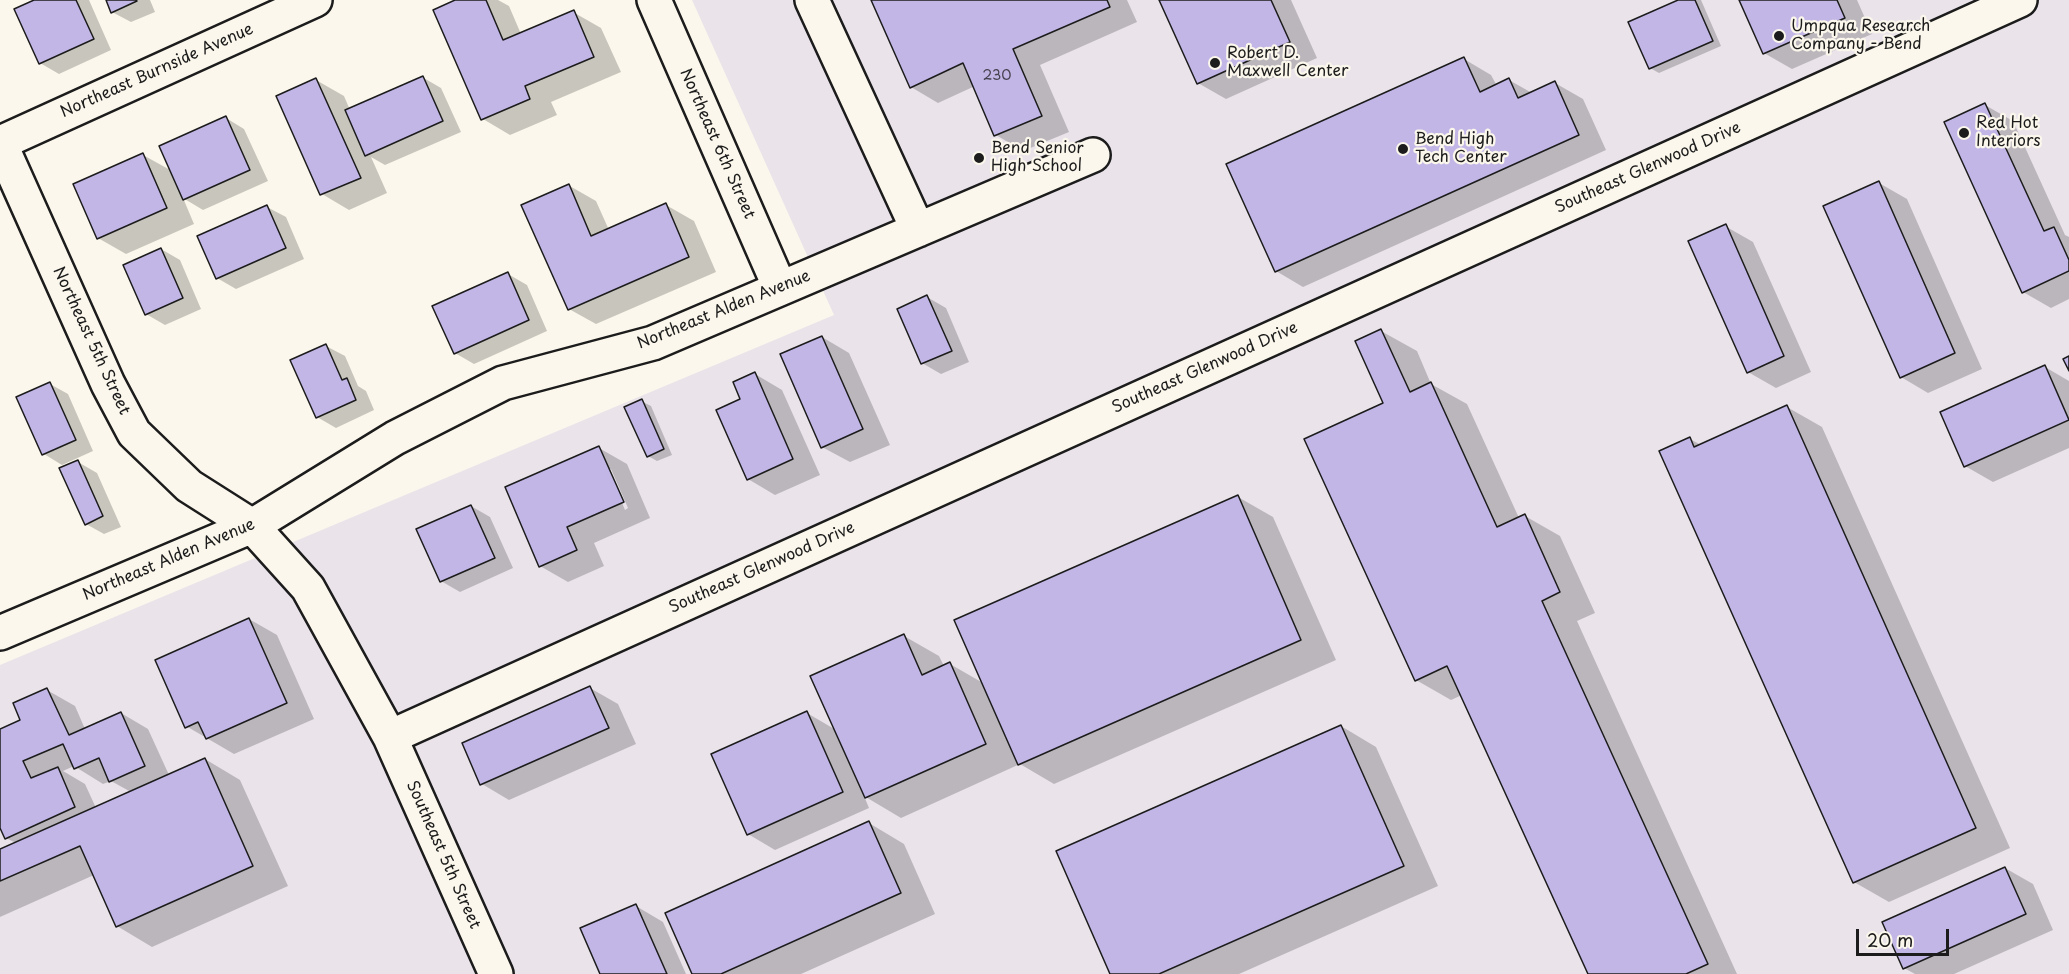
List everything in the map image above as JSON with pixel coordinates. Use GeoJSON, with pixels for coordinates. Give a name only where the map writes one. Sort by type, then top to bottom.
{"type":"FeatureCollection","features":[{"type":"Feature","properties":{"kind":"street","name":"Northeast Burnside Avenue"},"geometry":{"type":"LineString","coordinates":[[0,143],[315,0]]}},
{"type":"Feature","properties":{"kind":"street","name":"Northeast 6th Street"},"geometry":{"type":"LineString","coordinates":[[654,0],[780,288]]}},
{"type":"Feature","properties":{"kind":"street"},"geometry":{"type":"LineString","coordinates":[[812,0],[918,230]]}},
{"type":"Feature","properties":{"kind":"street","name":"Southeast Glenwood Drive"},"geometry":{"type":"LineString","coordinates":[[390,737],[2020,0]]}},
{"type":"Feature","properties":{"kind":"street","name":"Northeast 5th Street"},"geometry":{"type":"LineString","coordinates":[[0,143],[108,384],[134,433],[189,486],[252,526],[308,588],[390,737]]}},
{"type":"Feature","properties":{"kind":"street","name":"Northeast Alden Avenue"},"geometry":{"type":"LineString","coordinates":[[0,633],[252,526],[395,438],[503,383],[653,343],[1093,155]]}},
{"type":"Feature","properties":{"kind":"street","name":"Southeast 5th Street"},"geometry":{"type":"LineString","coordinates":[[390,737],[496,974]]}},
{"type":"Feature","properties":{"kind":"shaded area"},"geometry":{"type":"Polygon","coordinates":[[[692,0],[2069,0],[2069,974],[0,974],[0,665],[834,315],[692,0]]]}},
{"type":"Feature","properties":{"kind":"building"},"geometry":{"type":"Polygon","coordinates":[[[34,0],[76,0],[94,39],[39,64],[14,9],[34,0]]]}},
{"type":"Feature","properties":{"kind":"building"},"geometry":{"type":"Polygon","coordinates":[[[106,0],[136,0],[137,1],[111,13],[106,0]]]}},
{"type":"Feature","properties":{"kind":"building"},"geometry":{"type":"Polygon","coordinates":[[[455,0],[486,0],[503,40],[574,10],[594,57],[525,86],[530,99],[481,120],[433,10],[455,0]]]}},
{"type":"Feature","properties":{"kind":"building","name":"Bend Senior High School"},"geometry":{"type":"Polygon","coordinates":[[[871,0],[1107,0],[1110,7],[1013,49],[1042,116],[994,136],[963,63],[910,88],[871,0]]]}},
{"type":"Feature","properties":{"kind":"building","name":"Robert D. Maxwell Center"},"geometry":{"type":"Polygon","coordinates":[[[1159,0],[1271,0],[1290,42],[1197,84],[1159,0]]]}},
{"type":"Feature","properties":{"kind":"building"},"geometry":{"type":"Polygon","coordinates":[[[1678,0],[1695,0],[1713,41],[1649,69],[1628,22],[1678,0]]]}},
{"type":"Feature","properties":{"kind":"building","name":"Umpqua Research Company - Bend"},"geometry":{"type":"Polygon","coordinates":[[[1739,0],[1837,0],[1845,18],[1763,54],[1739,0]]]}},
{"type":"Feature","properties":{"kind":"building","name":"Bend High Tech Center"},"geometry":{"type":"Polygon","coordinates":[[[1464,57],[1480,92],[1509,78],[1518,98],[1555,81],[1579,135],[1275,272],[1226,164],[1464,57]]]}},
{"type":"Feature","properties":{"kind":"building"},"geometry":{"type":"Polygon","coordinates":[[[423,76],[443,121],[365,156],[345,110],[423,76]]]}},
{"type":"Feature","properties":{"kind":"building"},"geometry":{"type":"Polygon","coordinates":[[[316,78],[361,178],[320,195],[276,96],[316,78]]]}},
{"type":"Feature","properties":{"kind":"building"},"geometry":{"type":"Polygon","coordinates":[[[1985,103],[2044,231],[2054,227],[2069,260],[2069,271],[2022,293],[1944,122],[1985,103]]]}},
{"type":"Feature","properties":{"kind":"building"},"geometry":{"type":"Polygon","coordinates":[[[226,116],[250,170],[183,200],[159,146],[226,116]]]}},
{"type":"Feature","properties":{"kind":"building"},"geometry":{"type":"Polygon","coordinates":[[[143,153],[167,208],[97,239],[73,184],[143,153]]]}},
{"type":"Feature","properties":{"kind":"building"},"geometry":{"type":"Polygon","coordinates":[[[1879,181],[1955,353],[1900,378],[1823,206],[1879,181]]]}},
{"type":"Feature","properties":{"kind":"building"},"geometry":{"type":"Polygon","coordinates":[[[569,184],[591,236],[666,203],[689,257],[568,310],[521,205],[569,184]]]}},
{"type":"Feature","properties":{"kind":"building"},"geometry":{"type":"Polygon","coordinates":[[[267,205],[286,248],[216,279],[197,236],[267,205]]]}},
{"type":"Feature","properties":{"kind":"building"},"geometry":{"type":"Polygon","coordinates":[[[1726,224],[1784,356],[1747,373],[1688,241],[1726,224]]]}},
{"type":"Feature","properties":{"kind":"building"},"geometry":{"type":"Polygon","coordinates":[[[161,248],[183,298],[145,315],[123,265],[161,248]]]}},
{"type":"Feature","properties":{"kind":"building"},"geometry":{"type":"Polygon","coordinates":[[[508,272],[529,320],[454,354],[432,306],[508,272]]]}},
{"type":"Feature","properties":{"kind":"building"},"geometry":{"type":"Polygon","coordinates":[[[927,295],[952,351],[921,364],[897,309],[927,295]]]}},
{"type":"Feature","properties":{"kind":"building"},"geometry":{"type":"Polygon","coordinates":[[[1381,329],[1410,392],[1431,382],[1497,527],[1525,514],[1560,592],[1542,601],[1708,964],[1686,974],[1588,974],[1447,666],[1415,681],[1304,439],[1383,403],[1355,341],[1381,329]]]}},
{"type":"Feature","properties":{"kind":"building"},"geometry":{"type":"Polygon","coordinates":[[[822,336],[863,429],[821,448],[780,354],[822,336]]]}},
{"type":"Feature","properties":{"kind":"building"},"geometry":{"type":"Polygon","coordinates":[[[326,344],[342,380],[347,378],[356,400],[316,418],[290,360],[326,344]]]}},
{"type":"Feature","properties":{"kind":"building"},"geometry":{"type":"Polygon","coordinates":[[[2069,356],[2069,371],[2063,359],[2069,356]]]}},
{"type":"Feature","properties":{"kind":"building"},"geometry":{"type":"Polygon","coordinates":[[[2045,365],[2069,420],[1964,467],[1940,412],[2045,365]]]}},
{"type":"Feature","properties":{"kind":"building"},"geometry":{"type":"Polygon","coordinates":[[[755,372],[793,459],[747,480],[716,410],[740,399],[733,382],[755,372]]]}},
{"type":"Feature","properties":{"kind":"building"},"geometry":{"type":"Polygon","coordinates":[[[50,382],[76,440],[42,455],[16,397],[50,382]]]}},
{"type":"Feature","properties":{"kind":"building"},"geometry":{"type":"Polygon","coordinates":[[[642,399],[664,449],[647,457],[624,407],[642,399]]]}},
{"type":"Feature","properties":{"kind":"building"},"geometry":{"type":"Polygon","coordinates":[[[1787,405],[1976,828],[1853,883],[1659,451],[1690,437],[1694,447],[1787,405]]]}},
{"type":"Feature","properties":{"kind":"building"},"geometry":{"type":"Polygon","coordinates":[[[599,446],[624,502],[567,527],[577,550],[539,567],[505,487],[599,446]]]}},
{"type":"Feature","properties":{"kind":"building"},"geometry":{"type":"Polygon","coordinates":[[[78,460],[103,516],[85,525],[59,468],[78,460]]]}},
{"type":"Feature","properties":{"kind":"building"},"geometry":{"type":"Polygon","coordinates":[[[1238,495],[1301,640],[1018,765],[954,620],[1238,495]]]}},
{"type":"Feature","properties":{"kind":"building"},"geometry":{"type":"Polygon","coordinates":[[[471,505],[495,558],[440,582],[416,529],[471,505]]]}},
{"type":"Feature","properties":{"kind":"building"},"geometry":{"type":"Polygon","coordinates":[[[249,618],[287,703],[206,739],[198,722],[185,728],[155,660],[249,618]]]}},
{"type":"Feature","properties":{"kind":"building"},"geometry":{"type":"Polygon","coordinates":[[[904,634],[922,675],[950,662],[986,744],[865,798],[810,676],[904,634]]]}},
{"type":"Feature","properties":{"kind":"building"},"geometry":{"type":"Polygon","coordinates":[[[590,686],[609,728],[480,785],[462,743],[590,686]]]}},
{"type":"Feature","properties":{"kind":"building"},"geometry":{"type":"Polygon","coordinates":[[[47,688],[69,735],[121,712],[145,766],[109,782],[99,758],[74,769],[63,744],[23,761],[31,778],[58,767],[75,807],[5,839],[0,828],[0,729],[20,720],[13,703],[47,688]]]}},
{"type":"Feature","properties":{"kind":"building"},"geometry":{"type":"Polygon","coordinates":[[[807,711],[843,792],[747,835],[711,754],[807,711]]]}},
{"type":"Feature","properties":{"kind":"building"},"geometry":{"type":"Polygon","coordinates":[[[1341,725],[1404,866],[1159,974],[1110,974],[1056,851],[1341,725]]]}},
{"type":"Feature","properties":{"kind":"building"},"geometry":{"type":"Polygon","coordinates":[[[205,758],[253,866],[116,927],[80,846],[0,881],[0,849],[205,758]]]}},
{"type":"Feature","properties":{"kind":"building"},"geometry":{"type":"Polygon","coordinates":[[[869,821],[901,893],[721,974],[692,974],[665,913],[869,821]]]}},
{"type":"Feature","properties":{"kind":"building"},"geometry":{"type":"Polygon","coordinates":[[[2005,867],[2026,914],[1903,969],[1882,922],[2005,867]]]}},
{"type":"Feature","properties":{"kind":"building"},"geometry":{"type":"Polygon","coordinates":[[[636,904],[667,974],[600,974],[580,928],[636,904]]]}},
{"type":"Feature","properties":{"kind":"place","name":"Umpqua Research Company - Bend"},"geometry":{"type":"Point","coordinates":[1779,36]}},
{"type":"Feature","properties":{"kind":"place","name":"Robert D. Maxwell Center"},"geometry":{"type":"Point","coordinates":[1215,63]}},
{"type":"Feature","properties":{"kind":"place","name":"Red Hot Interiors"},"geometry":{"type":"Point","coordinates":[1964,133]}},
{"type":"Feature","properties":{"kind":"place","name":"Bend High Tech Center"},"geometry":{"type":"Point","coordinates":[1403,149]}},
{"type":"Feature","properties":{"kind":"place","name":"Bend Senior High School"},"geometry":{"type":"Point","coordinates":[979,158]}}]}
